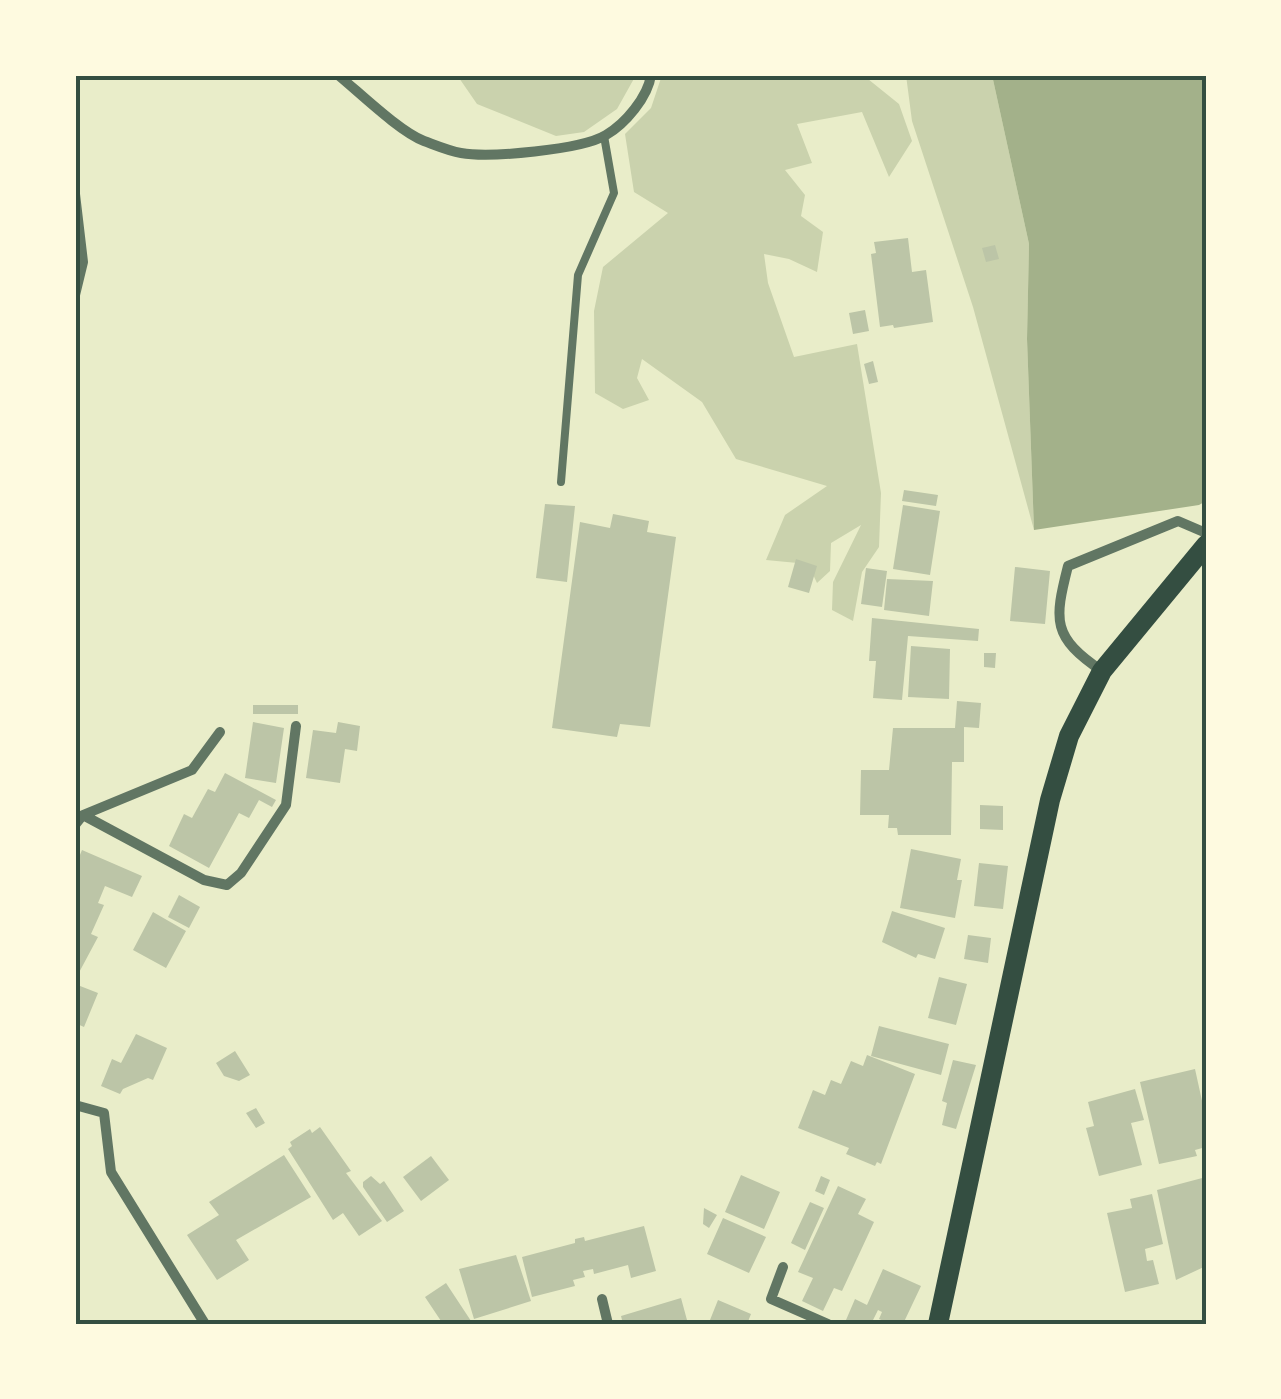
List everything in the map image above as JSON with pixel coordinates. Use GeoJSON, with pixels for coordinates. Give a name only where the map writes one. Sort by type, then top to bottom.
{"type":"FeatureCollection","features":[{"type":"Feature","properties":{"kind":"main road"},"geometry":{"type":"LineString","coordinates":[[938,1324],[1050,800],[1070,736],[1102,671],[1206,545]]}},
{"type":"Feature","properties":{"kind":"street"},"geometry":{"type":"LineString","coordinates":[[338,75],[419,139],[462,154],[517,153],[569,146],[604,136],[627,117],[649,86],[651,75]]}},
{"type":"Feature","properties":{"kind":"street"},"geometry":{"type":"LineString","coordinates":[[75,194],[83,262],[75,295]]}},
{"type":"Feature","properties":{"kind":"street"},"geometry":{"type":"LineString","coordinates":[[1102,671],[1071,650],[1056,612],[1068,566],[1178,521],[1206,534]]}},
{"type":"Feature","properties":{"kind":"street"},"geometry":{"type":"LineString","coordinates":[[79,820],[204,880],[227,884],[242,873],[286,805],[296,726]]}},
{"type":"Feature","properties":{"kind":"street"},"geometry":{"type":"LineString","coordinates":[[79,820],[192,770],[220,732]]}},
{"type":"Feature","properties":{"kind":"street"},"geometry":{"type":"LineString","coordinates":[[75,1105],[104,1113],[111,1172],[205,1324]]}},
{"type":"Feature","properties":{"kind":"street"},"geometry":{"type":"LineString","coordinates":[[783,1267],[771,1299],[828,1324]]}},
{"type":"Feature","properties":{"kind":"street"},"geometry":{"type":"LineString","coordinates":[[602,1299],[608,1324]]}},
{"type":"Feature","properties":{"kind":"lane"},"geometry":{"type":"LineString","coordinates":[[560,482],[578,274],[614,193],[604,136]]}},
{"type":"Feature","properties":{"kind":"shaded area"},"geometry":{"type":"Polygon","coordinates":[[[457,75],[636,75],[617,109],[584,132],[556,136],[477,104],[457,75]]]}},
{"type":"Feature","properties":{"kind":"shaded area"},"geometry":{"type":"Polygon","coordinates":[[[662,75],[863,75],[899,104],[912,141],[889,177],[862,112],[797,124],[812,163],[785,170],[805,195],[801,216],[823,232],[817,272],[789,259],[764,254],[768,283],[794,357],[857,344],[881,493],[879,547],[862,572],[853,621],[832,610],[833,582],[861,525],[831,543],[830,571],[817,583],[808,564],[766,560],[785,515],[827,486],[736,459],[702,402],[642,359],[637,378],[649,400],[623,409],[595,393],[594,311],[603,267],[668,213],[634,192],[625,134],[651,108],[662,75]]]}},
{"type":"Feature","properties":{"kind":"shaded area"},"geometry":{"type":"Polygon","coordinates":[[[906,75],[992,75],[1029,244],[1027,339],[1034,530],[973,307],[912,121],[906,75]]]}},
{"type":"Feature","properties":{"kind":"shaded area"},"geometry":{"type":"Polygon","coordinates":[[[992,75],[1206,75],[1206,501],[1199,505],[1034,530],[1027,339],[1029,244],[992,75]]]}},
{"type":"Feature","properties":{"kind":"building"},"geometry":{"type":"Polygon","coordinates":[[[908,238],[912,272],[926,270],[933,322],[880,327],[871,254],[876,253],[874,242],[908,238]]]}},
{"type":"Feature","properties":{"kind":"building"},"geometry":{"type":"Polygon","coordinates":[[[995,245],[999,259],[986,262],[982,248],[995,245]]]}},
{"type":"Feature","properties":{"kind":"building"},"geometry":{"type":"Polygon","coordinates":[[[865,310],[869,331],[853,334],[849,313],[865,310]]]}},
{"type":"Feature","properties":{"kind":"building"},"geometry":{"type":"Polygon","coordinates":[[[873,361],[878,382],[869,384],[864,364],[873,361]]]}},
{"type":"Feature","properties":{"kind":"building"},"geometry":{"type":"Polygon","coordinates":[[[904,490],[938,495],[936,506],[902,501],[904,490]]]}},
{"type":"Feature","properties":{"kind":"building"},"geometry":{"type":"Polygon","coordinates":[[[545,504],[575,506],[567,582],[536,578],[545,504]]]}},
{"type":"Feature","properties":{"kind":"building"},"geometry":{"type":"Polygon","coordinates":[[[903,505],[940,511],[930,575],[893,569],[903,505]]]}},
{"type":"Feature","properties":{"kind":"building"},"geometry":{"type":"Polygon","coordinates":[[[613,514],[649,521],[647,532],[676,537],[650,727],[620,724],[617,737],[552,728],[580,522],[610,528],[613,514]]]}},
{"type":"Feature","properties":{"kind":"building"},"geometry":{"type":"Polygon","coordinates":[[[796,559],[817,566],[809,593],[788,587],[796,559]]]}},
{"type":"Feature","properties":{"kind":"building"},"geometry":{"type":"Polygon","coordinates":[[[1015,567],[1050,571],[1045,624],[1010,621],[1015,567]]]}},
{"type":"Feature","properties":{"kind":"building"},"geometry":{"type":"Polygon","coordinates":[[[866,568],[887,571],[882,607],[861,604],[866,568]]]}},
{"type":"Feature","properties":{"kind":"building"},"geometry":{"type":"Polygon","coordinates":[[[887,579],[933,581],[929,616],[884,610],[887,579]]]}},
{"type":"Feature","properties":{"kind":"building"},"geometry":{"type":"Polygon","coordinates":[[[872,618],[979,629],[978,641],[908,636],[902,700],[873,698],[876,661],[869,661],[872,618]]]}},
{"type":"Feature","properties":{"kind":"building"},"geometry":{"type":"Polygon","coordinates":[[[911,646],[950,649],[949,699],[908,697],[911,646]]]}},
{"type":"Feature","properties":{"kind":"building"},"geometry":{"type":"Polygon","coordinates":[[[984,653],[996,653],[995,668],[984,667],[984,653]]]}},
{"type":"Feature","properties":{"kind":"building"},"geometry":{"type":"Polygon","coordinates":[[[957,701],[981,703],[979,728],[964,727],[964,762],[952,762],[951,835],[898,835],[897,828],[888,828],[889,815],[860,815],[861,770],[889,770],[893,728],[955,728],[957,701]]]}},
{"type":"Feature","properties":{"kind":"building"},"geometry":{"type":"Polygon","coordinates":[[[253,705],[298,705],[298,714],[253,714],[253,705]]]}},
{"type":"Feature","properties":{"kind":"building"},"geometry":{"type":"Polygon","coordinates":[[[253,722],[284,728],[276,783],[245,778],[253,722]]]}},
{"type":"Feature","properties":{"kind":"building"},"geometry":{"type":"Polygon","coordinates":[[[338,722],[360,726],[357,751],[345,749],[340,783],[306,778],[313,730],[336,733],[338,722]]]}},
{"type":"Feature","properties":{"kind":"building"},"geometry":{"type":"Polygon","coordinates":[[[225,773],[276,800],[272,807],[259,800],[249,818],[239,813],[209,868],[169,846],[184,814],[192,818],[208,789],[215,792],[225,773]]]}},
{"type":"Feature","properties":{"kind":"building"},"geometry":{"type":"Polygon","coordinates":[[[980,805],[1003,806],[1003,830],[980,829],[980,805]]]}},
{"type":"Feature","properties":{"kind":"building"},"geometry":{"type":"Polygon","coordinates":[[[911,849],[961,859],[957,880],[962,880],[955,918],[900,908],[911,849]]]}},
{"type":"Feature","properties":{"kind":"building"},"geometry":{"type":"Polygon","coordinates":[[[82,850],[142,876],[132,897],[105,886],[98,903],[104,905],[91,934],[98,937],[75,980],[75,867],[82,850]]]}},
{"type":"Feature","properties":{"kind":"building"},"geometry":{"type":"Polygon","coordinates":[[[979,863],[1008,866],[1003,909],[974,906],[979,863]]]}},
{"type":"Feature","properties":{"kind":"building"},"geometry":{"type":"Polygon","coordinates":[[[179,895],[200,907],[189,928],[168,917],[179,895]]]}},
{"type":"Feature","properties":{"kind":"building"},"geometry":{"type":"Polygon","coordinates":[[[892,911],[945,928],[935,959],[918,954],[916,958],[882,942],[892,911]]]}},
{"type":"Feature","properties":{"kind":"building"},"geometry":{"type":"Polygon","coordinates":[[[153,912],[186,931],[166,968],[133,950],[153,912]]]}},
{"type":"Feature","properties":{"kind":"building"},"geometry":{"type":"Polygon","coordinates":[[[968,935],[991,938],[988,963],[964,959],[968,935]]]}},
{"type":"Feature","properties":{"kind":"building"},"geometry":{"type":"Polygon","coordinates":[[[939,977],[967,984],[956,1025],[928,1018],[939,977]]]}},
{"type":"Feature","properties":{"kind":"building"},"geometry":{"type":"Polygon","coordinates":[[[75,984],[98,993],[84,1027],[75,1023],[75,984]]]}},
{"type":"Feature","properties":{"kind":"building"},"geometry":{"type":"Polygon","coordinates":[[[879,1026],[949,1044],[941,1075],[871,1056],[879,1026]]]}},
{"type":"Feature","properties":{"kind":"building"},"geometry":{"type":"Polygon","coordinates":[[[136,1034],[167,1048],[153,1080],[148,1078],[120,1094],[101,1086],[112,1059],[121,1063],[136,1034]]]}},
{"type":"Feature","properties":{"kind":"building"},"geometry":{"type":"Polygon","coordinates":[[[235,1051],[250,1075],[239,1081],[224,1076],[216,1063],[235,1051]]]}},
{"type":"Feature","properties":{"kind":"building"},"geometry":{"type":"Polygon","coordinates":[[[867,1055],[915,1074],[881,1164],[877,1162],[875,1166],[846,1154],[849,1148],[798,1128],[813,1090],[825,1095],[831,1080],[841,1084],[851,1061],[863,1066],[867,1055]]]}},
{"type":"Feature","properties":{"kind":"building"},"geometry":{"type":"Polygon","coordinates":[[[953,1060],[976,1065],[956,1129],[942,1125],[947,1103],[942,1101],[953,1060]]]}},
{"type":"Feature","properties":{"kind":"building"},"geometry":{"type":"Polygon","coordinates":[[[1195,1069],[1206,1119],[1206,1147],[1195,1150],[1197,1156],[1159,1164],[1140,1082],[1195,1069]]]}},
{"type":"Feature","properties":{"kind":"building"},"geometry":{"type":"Polygon","coordinates":[[[1135,1089],[1144,1120],[1131,1123],[1142,1165],[1099,1176],[1086,1128],[1094,1126],[1088,1102],[1135,1089]]]}},
{"type":"Feature","properties":{"kind":"building"},"geometry":{"type":"Polygon","coordinates":[[[256,1108],[265,1123],[256,1128],[246,1113],[256,1108]]]}},
{"type":"Feature","properties":{"kind":"building"},"geometry":{"type":"Polygon","coordinates":[[[320,1127],[351,1171],[346,1173],[382,1221],[359,1236],[343,1213],[333,1220],[288,1149],[292,1146],[290,1142],[320,1127]]]}},
{"type":"Feature","properties":{"kind":"building"},"geometry":{"type":"Polygon","coordinates":[[[284,1155],[311,1197],[236,1240],[249,1260],[217,1280],[187,1235],[219,1215],[209,1202],[284,1155]]]}},
{"type":"Feature","properties":{"kind":"building"},"geometry":{"type":"Polygon","coordinates":[[[431,1156],[449,1180],[421,1201],[403,1177],[431,1156]]]}},
{"type":"Feature","properties":{"kind":"building"},"geometry":{"type":"Polygon","coordinates":[[[741,1175],[780,1192],[764,1229],[725,1212],[741,1175]]]}},
{"type":"Feature","properties":{"kind":"building"},"geometry":{"type":"Polygon","coordinates":[[[371,1176],[380,1184],[384,1181],[404,1211],[387,1222],[363,1187],[371,1176]]]}},
{"type":"Feature","properties":{"kind":"building"},"geometry":{"type":"Polygon","coordinates":[[[821,1176],[830,1180],[824,1195],[815,1191],[821,1176]]]}},
{"type":"Feature","properties":{"kind":"building"},"geometry":{"type":"Polygon","coordinates":[[[1206,1177],[1206,1266],[1176,1280],[1157,1190],[1206,1177]]]}},
{"type":"Feature","properties":{"kind":"building"},"geometry":{"type":"Polygon","coordinates":[[[838,1186],[866,1199],[858,1214],[874,1222],[842,1291],[834,1288],[823,1311],[802,1301],[813,1278],[798,1272],[838,1186]]]}},
{"type":"Feature","properties":{"kind":"building"},"geometry":{"type":"Polygon","coordinates":[[[1152,1194],[1163,1244],[1145,1249],[1147,1261],[1153,1260],[1159,1284],[1125,1292],[1107,1213],[1132,1208],[1130,1199],[1152,1194]]]}},
{"type":"Feature","properties":{"kind":"building"},"geometry":{"type":"Polygon","coordinates":[[[810,1202],[824,1208],[805,1250],[791,1243],[810,1202]]]}},
{"type":"Feature","properties":{"kind":"building"},"geometry":{"type":"Polygon","coordinates":[[[704,1208],[717,1215],[709,1228],[703,1224],[704,1208]]]}},
{"type":"Feature","properties":{"kind":"building"},"geometry":{"type":"Polygon","coordinates":[[[723,1218],[766,1237],[749,1273],[707,1254],[723,1218]]]}},
{"type":"Feature","properties":{"kind":"building"},"geometry":{"type":"Polygon","coordinates":[[[644,1226],[656,1271],[631,1278],[628,1265],[594,1274],[593,1269],[583,1271],[585,1277],[573,1280],[575,1286],[532,1297],[522,1257],[575,1243],[575,1239],[584,1237],[585,1241],[644,1226]]]}},
{"type":"Feature","properties":{"kind":"building"},"geometry":{"type":"Polygon","coordinates":[[[516,1255],[531,1301],[474,1319],[459,1269],[516,1255]]]}},
{"type":"Feature","properties":{"kind":"building"},"geometry":{"type":"Polygon","coordinates":[[[883,1269],[921,1286],[903,1324],[879,1319],[882,1312],[878,1310],[871,1324],[846,1320],[855,1299],[867,1305],[883,1269]]]}},
{"type":"Feature","properties":{"kind":"building"},"geometry":{"type":"Polygon","coordinates":[[[446,1283],[473,1324],[443,1324],[425,1297],[446,1283]]]}},
{"type":"Feature","properties":{"kind":"building"},"geometry":{"type":"Polygon","coordinates":[[[681,1298],[687,1320],[684,1324],[623,1324],[621,1316],[681,1298]]]}},
{"type":"Feature","properties":{"kind":"building"},"geometry":{"type":"Polygon","coordinates":[[[718,1300],[751,1314],[747,1324],[717,1324],[710,1320],[718,1300]]]}}]}
